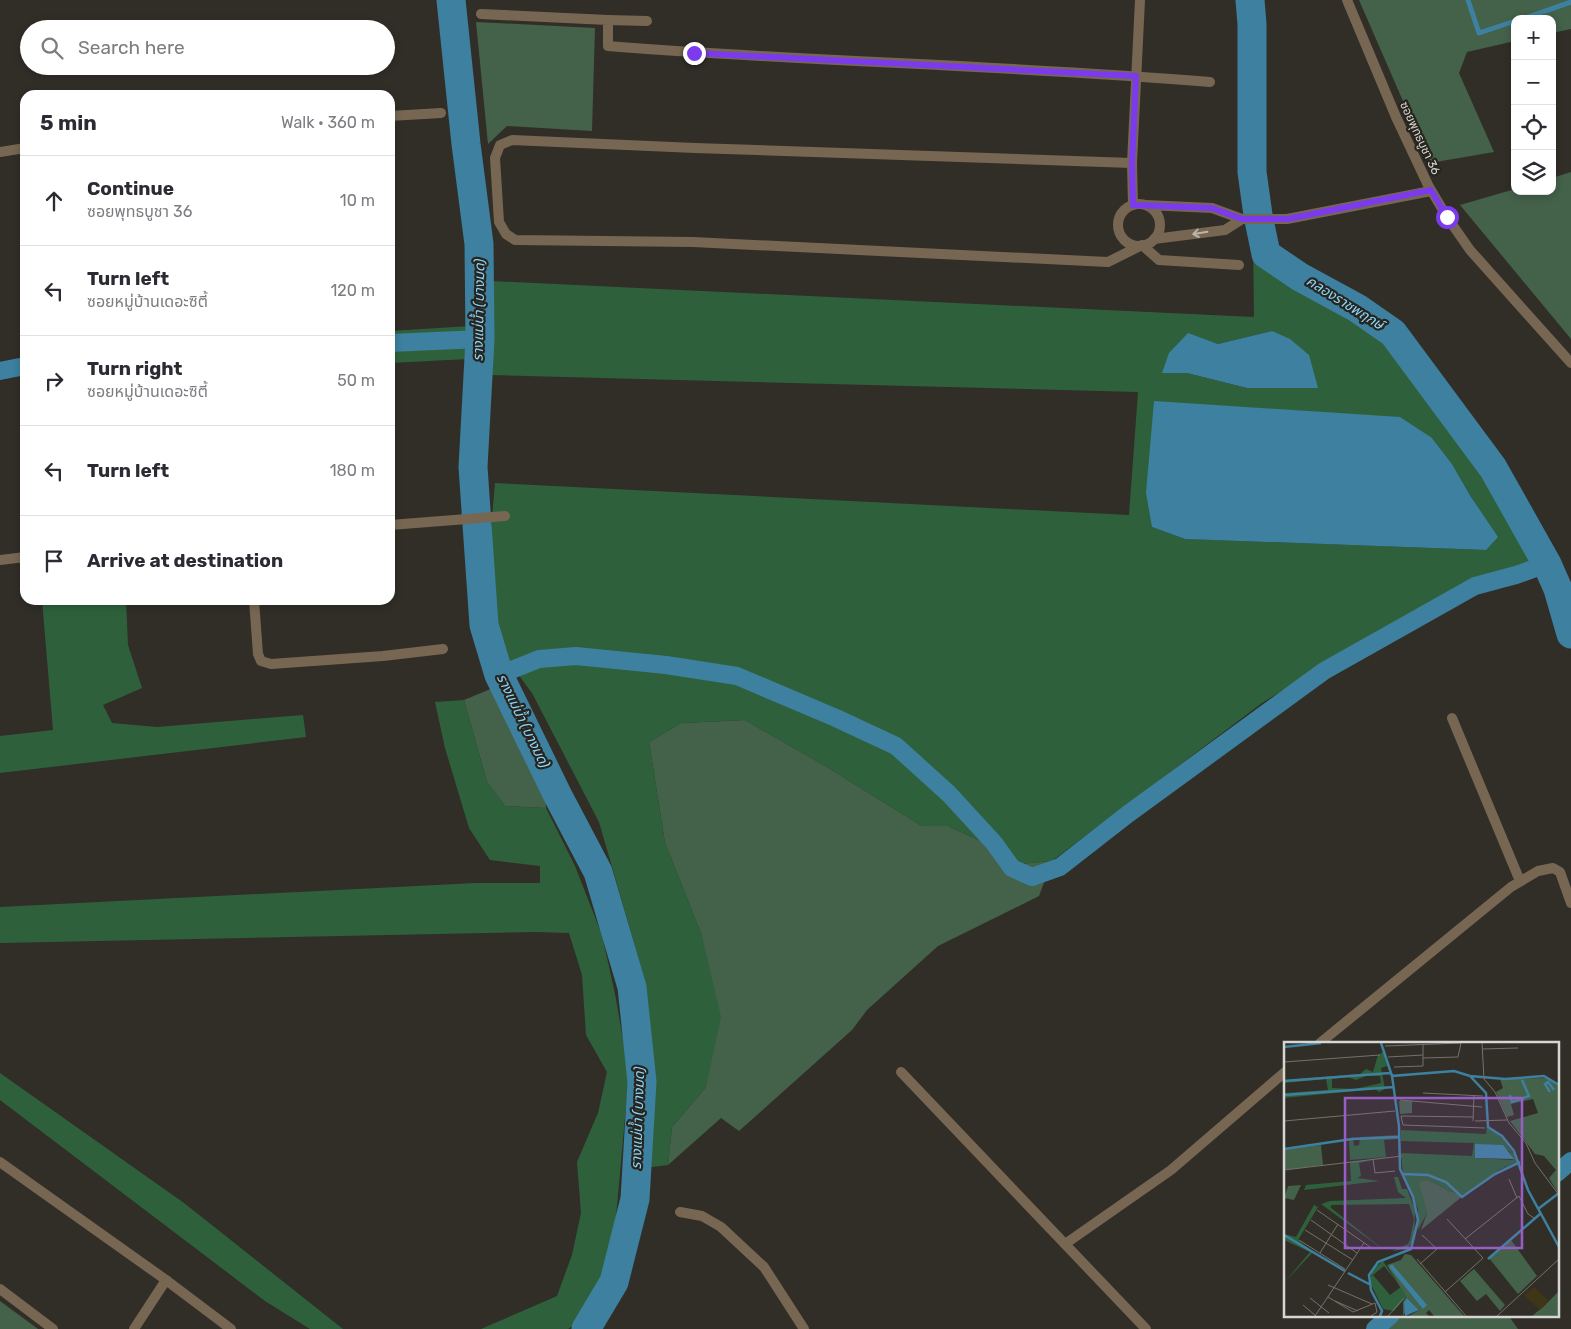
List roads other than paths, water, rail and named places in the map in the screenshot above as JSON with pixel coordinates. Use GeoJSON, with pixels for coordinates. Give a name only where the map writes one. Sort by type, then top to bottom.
{"type":"FeatureCollection","features":[{"type":"Feature","properties":{"kind":"street"},"geometry":{"type":"LineString","coordinates":[[1133,205],[1132,163],[1140,0]]}},
{"type":"Feature","properties":{"kind":"street","name":"ซอยพุทธบูชา 36"},"geometry":{"type":"LineString","coordinates":[[1347,0],[1396,117],[1431,190],[1470,250],[1571,363]]}},
{"type":"Feature","properties":{"kind":"street"},"geometry":{"type":"LineString","coordinates":[[481,14],[647,22]]}},
{"type":"Feature","properties":{"kind":"street"},"geometry":{"type":"LineString","coordinates":[[608,20],[608,46],[694,53],[1136,76],[1210,82]]}},
{"type":"Feature","properties":{"kind":"street"},"geometry":{"type":"LineString","coordinates":[[395,116],[441,113]]}},
{"type":"Feature","properties":{"kind":"street"},"geometry":{"type":"LineString","coordinates":[[1132,163],[512,140],[500,145],[495,158],[499,222],[506,234],[516,240],[693,242],[1108,262],[1154,239],[1225,230],[1247,218]]}},
{"type":"Feature","properties":{"kind":"street"},"geometry":{"type":"LineString","coordinates":[[0,152],[20,149]]}},
{"type":"Feature","properties":{"kind":"street"},"geometry":{"type":"LineString","coordinates":[[1240,265],[1159,260],[1142,245],[1128,243],[1120,232],[1119,219],[1122,212],[1133,205],[1146,205],[1212,208],[1247,218],[1288,219],[1431,190]]}},
{"type":"Feature","properties":{"kind":"street"},"geometry":{"type":"LineString","coordinates":[[1146,205],[1152,208],[1159,220],[1160,227],[1154,239]]}},
{"type":"Feature","properties":{"kind":"street"},"geometry":{"type":"LineString","coordinates":[[395,525],[505,516]]}},
{"type":"Feature","properties":{"kind":"street"},"geometry":{"type":"LineString","coordinates":[[0,560],[20,558]]}},
{"type":"Feature","properties":{"kind":"street"},"geometry":{"type":"LineString","coordinates":[[254,605],[258,654],[262,661],[271,664],[383,656],[444,649]]}},
{"type":"Feature","properties":{"kind":"street"},"geometry":{"type":"LineString","coordinates":[[1452,718],[1520,881]]}},
{"type":"Feature","properties":{"kind":"street"},"geometry":{"type":"LineString","coordinates":[[1321,1042],[1520,881],[1538,871],[1552,868],[1560,872],[1571,903]]}},
{"type":"Feature","properties":{"kind":"street"},"geometry":{"type":"LineString","coordinates":[[901,1072],[1146,1329]]}},
{"type":"Feature","properties":{"kind":"street"},"geometry":{"type":"LineString","coordinates":[[1065,1244],[1171,1170],[1284,1073]]}},
{"type":"Feature","properties":{"kind":"street"},"geometry":{"type":"LineString","coordinates":[[0,1162],[166,1280],[231,1329]]}},
{"type":"Feature","properties":{"kind":"street"},"geometry":{"type":"LineString","coordinates":[[680,1212],[702,1216],[721,1227],[764,1267],[804,1329]]}},
{"type":"Feature","properties":{"kind":"street"},"geometry":{"type":"LineString","coordinates":[[134,1329],[166,1280]]}},
{"type":"Feature","properties":{"kind":"street"},"geometry":{"type":"LineString","coordinates":[[0,1289],[53,1329]]}},
{"type":"Feature","properties":{"kind":"water"},"geometry":{"type":"Polygon","coordinates":[[[1272,331],[1290,339],[1309,355],[1318,388],[1247,388],[1187,373],[1162,373],[1169,353],[1188,333],[1218,344],[1272,331]]]}},
{"type":"Feature","properties":{"kind":"water"},"geometry":{"type":"Polygon","coordinates":[[[1154,401],[1400,417],[1432,438],[1452,464],[1471,497],[1498,537],[1486,550],[1185,539],[1152,527],[1146,493],[1154,401]]]}},
{"type":"Feature","properties":{"kind":"waterway","name":"รางแม่น้ำ (บางมด)"},"geometry":{"type":"LineString","coordinates":[[451,0],[466,144],[479,244],[480,339],[473,467],[484,625],[499,675],[558,796],[598,872],[632,987],[642,1082],[635,1199],[614,1282],[586,1329]]}},
{"type":"Feature","properties":{"kind":"waterway","name":"คลองราชพฤกษ์"},"geometry":{"type":"LineString","coordinates":[[1250,0],[1252,24],[1252,172],[1266,254],[1300,277],[1357,308],[1393,333],[1493,468],[1547,564],[1558,589],[1571,634]]}},
{"type":"Feature","properties":{"kind":"waterway"},"geometry":{"type":"LineString","coordinates":[[1468,0],[1479,33],[1511,22]]}},
{"type":"Feature","properties":{"kind":"waterway"},"geometry":{"type":"LineString","coordinates":[[1534,15],[1571,2]]}},
{"type":"Feature","properties":{"kind":"waterway"},"geometry":{"type":"LineString","coordinates":[[395,343],[480,339]]}},
{"type":"Feature","properties":{"kind":"waterway"},"geometry":{"type":"LineString","coordinates":[[0,371],[20,367]]}},
{"type":"Feature","properties":{"kind":"waterway"},"geometry":{"type":"LineString","coordinates":[[499,675],[539,659],[576,656],[666,665],[737,676],[896,746],[949,794],[994,843],[1012,868],[1032,877],[1060,867],[1128,814],[1324,671],[1475,586],[1547,564]]}},
{"type":"Feature","properties":{"kind":"waterway"},"geometry":{"type":"LineString","coordinates":[[1558,1172],[1571,1161]]}},
{"type":"Feature","properties":{"kind":"waterway"},"geometry":{"type":"LineString","coordinates":[[1375,1329],[1390,1316]]}}]}
